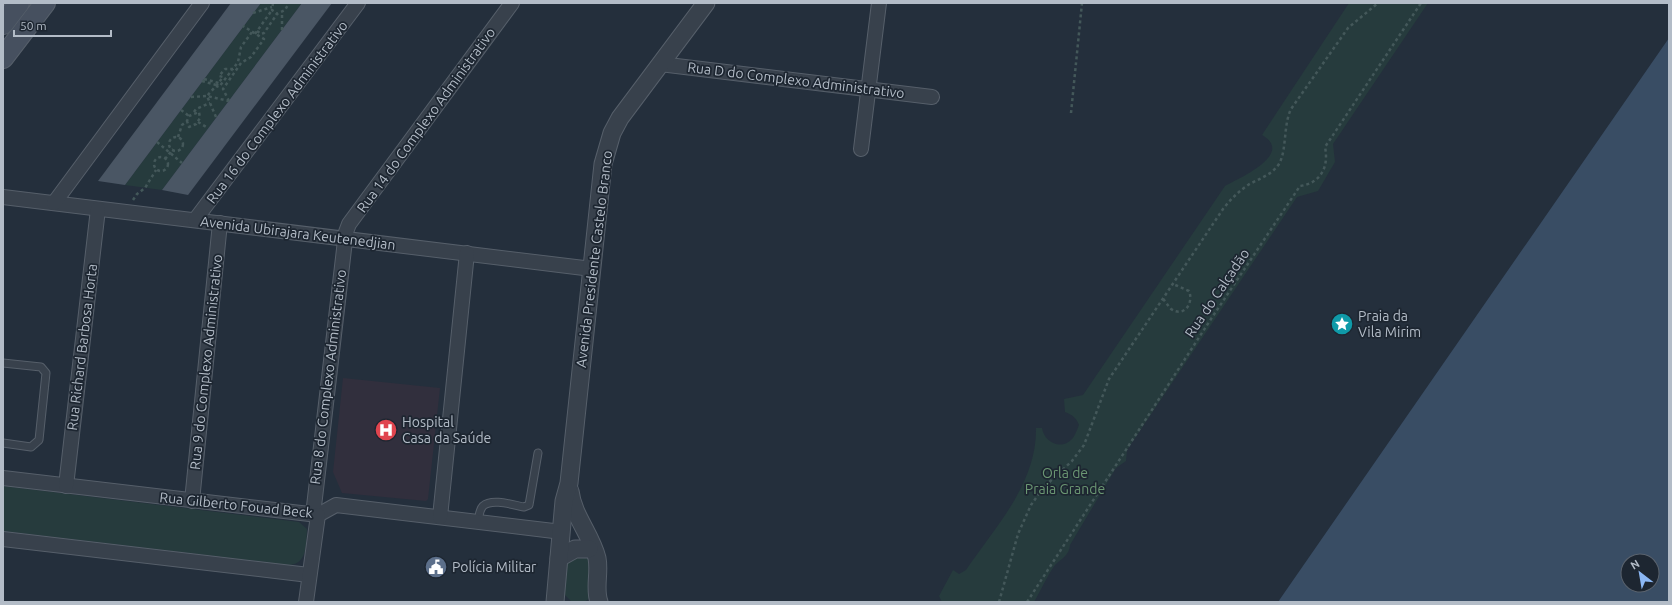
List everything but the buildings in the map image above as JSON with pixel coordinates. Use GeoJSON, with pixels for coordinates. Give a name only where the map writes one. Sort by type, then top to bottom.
{"type":"FeatureCollection","features":[{"type":"Feature","properties":{"kind":"main road"},"geometry":{"type":"LineString","coordinates":[[3,24],[19,3]]}},
{"type":"Feature","properties":{"kind":"main road"},"geometry":{"type":"LineString","coordinates":[[3,58],[45,3]]}},
{"type":"Feature","properties":{"kind":"street"},"geometry":{"type":"LineString","coordinates":[[54,203],[202,3]]}},
{"type":"Feature","properties":{"kind":"street","name":"Rua 16 do Complexo Administrativo"},"geometry":{"type":"LineString","coordinates":[[195,220],[358,3]]}},
{"type":"Feature","properties":{"kind":"street","name":"Rua 14 do Complexo Administrativo"},"geometry":{"type":"LineString","coordinates":[[344,238],[349,224],[512,3]]}},
{"type":"Feature","properties":{"kind":"street"},"geometry":{"type":"LineString","coordinates":[[861,149],[879,3]]}},
{"type":"Feature","properties":{"kind":"street","name":"Avenida Presidente Castelo Branco"},"geometry":{"type":"LineString","coordinates":[[555,602],[564,501],[569,483],[603,164],[612,133],[628,104],[660,64],[701,7]]}},
{"type":"Feature","properties":{"kind":"street","name":"Rua D do Complexo Administrativo"},"geometry":{"type":"LineString","coordinates":[[660,64],[868,88],[932,97]]}},
{"type":"Feature","properties":{"kind":"street","name":"Avenida Ubirajara Keutenedjian"},"geometry":{"type":"LineString","coordinates":[[3,197],[592,269]]}},
{"type":"Feature","properties":{"kind":"street","name":"Rua Richard Barbosa Horta"},"geometry":{"type":"LineString","coordinates":[[66,486],[98,208]]}},
{"type":"Feature","properties":{"kind":"street","name":"Rua 9 do Complexo Administrativo"},"geometry":{"type":"LineString","coordinates":[[192,501],[220,223]]}},
{"type":"Feature","properties":{"kind":"street","name":"Rua 8 do Complexo Administrativo"},"geometry":{"type":"LineString","coordinates":[[306,602],[344,238]]}},
{"type":"Feature","properties":{"kind":"street"},"geometry":{"type":"LineString","coordinates":[[440,517],[467,253]]}},
{"type":"Feature","properties":{"kind":"street","name":"Rua Gilberto Fouad Beck"},"geometry":{"type":"LineString","coordinates":[[3,478],[315,515],[336,505],[562,532]]}},
{"type":"Feature","properties":{"kind":"street","name":"Avenida Presidente Castelo Branco"},"geometry":{"type":"LineString","coordinates":[[569,483],[576,513],[590,541],[593,554],[596,600]]}},
{"type":"Feature","properties":{"kind":"street"},"geometry":{"type":"LineString","coordinates":[[562,532],[579,539],[593,554]]}},
{"type":"Feature","properties":{"kind":"street"},"geometry":{"type":"LineString","coordinates":[[3,539],[309,575]]}},
{"type":"Feature","properties":{"kind":"street"},"geometry":{"type":"LineString","coordinates":[[559,558],[575,549],[593,554]]}},
{"type":"Feature","properties":{"kind":"lane"},"geometry":{"type":"LineString","coordinates":[[3,363],[42,367],[46,373],[38,440],[31,447],[3,443]]}},
{"type":"Feature","properties":{"kind":"lane"},"geometry":{"type":"LineString","coordinates":[[478,522],[480,510],[483,506],[491,502],[524,507],[529,505],[538,453]]}},
{"type":"Feature","properties":{"kind":"path"},"geometry":{"type":"LineString","coordinates":[[207,96],[238,62],[241,47],[253,33],[257,31],[272,10],[273,3]]}},
{"type":"Feature","properties":{"kind":"path"},"geometry":{"type":"LineString","coordinates":[[257,31],[261,34],[264,33],[277,14],[282,12],[289,3]]}},
{"type":"Feature","properties":{"kind":"path"},"geometry":{"type":"LineString","coordinates":[[1071,114],[1082,3]]}},
{"type":"Feature","properties":{"kind":"path"},"geometry":{"type":"LineString","coordinates":[[999,602],[1018,534],[1029,508],[1044,488],[1072,461],[1084,445],[1109,379],[1229,202],[1241,191],[1270,173],[1278,166],[1282,155],[1287,119],[1291,109],[1348,28],[1378,3]]}},
{"type":"Feature","properties":{"kind":"path","name":"Rua do Calçadão"},"geometry":{"type":"LineString","coordinates":[[1027,602],[1211,319],[1300,186],[1316,181],[1321,175],[1327,160],[1324,147],[1421,3]]}},
{"type":"Feature","properties":{"kind":"path"},"geometry":{"type":"LineString","coordinates":[[253,13],[272,7]]}},
{"type":"Feature","properties":{"kind":"path"},"geometry":{"type":"LineString","coordinates":[[272,10],[277,14]]}},
{"type":"Feature","properties":{"kind":"path"},"geometry":{"type":"LineString","coordinates":[[282,12],[282,30]]}},
{"type":"Feature","properties":{"kind":"path"},"geometry":{"type":"LineString","coordinates":[[223,89],[241,63],[251,57],[264,39],[244,26]]}},
{"type":"Feature","properties":{"kind":"path"},"geometry":{"type":"LineString","coordinates":[[218,85],[223,77],[219,76],[220,73],[225,69],[232,69]]}},
{"type":"Feature","properties":{"kind":"path"},"geometry":{"type":"LineString","coordinates":[[191,97],[207,96],[229,101],[223,89],[218,85],[203,80]]}},
{"type":"Feature","properties":{"kind":"path"},"geometry":{"type":"LineString","coordinates":[[207,96],[216,118]]}},
{"type":"Feature","properties":{"kind":"path"},"geometry":{"type":"LineString","coordinates":[[178,137],[182,125],[187,121],[189,116],[196,109],[210,103]]}},
{"type":"Feature","properties":{"kind":"path"},"geometry":{"type":"LineString","coordinates":[[181,110],[189,116]]}},
{"type":"Feature","properties":{"kind":"path"},"geometry":{"type":"LineString","coordinates":[[187,121],[189,127],[198,122],[200,113],[198,111],[194,112]]}},
{"type":"Feature","properties":{"kind":"path"},"geometry":{"type":"LineString","coordinates":[[198,122],[208,128]]}},
{"type":"Feature","properties":{"kind":"path"},"geometry":{"type":"LineString","coordinates":[[173,149],[180,149],[183,146],[183,142],[178,137]]}},
{"type":"Feature","properties":{"kind":"path"},"geometry":{"type":"LineString","coordinates":[[173,149],[170,143],[171,139],[178,137]]}},
{"type":"Feature","properties":{"kind":"path"},"geometry":{"type":"LineString","coordinates":[[157,142],[182,163]]}},
{"type":"Feature","properties":{"kind":"path"},"geometry":{"type":"LineString","coordinates":[[131,213],[134,196],[145,188],[156,170],[154,163],[155,160],[158,158],[165,158],[173,149]]}},
{"type":"Feature","properties":{"kind":"path"},"geometry":{"type":"LineString","coordinates":[[156,170],[160,171],[166,168],[168,165],[165,158]]}},
{"type":"Feature","properties":{"kind":"path"},"geometry":{"type":"LineString","coordinates":[[1163,299],[1172,309],[1176,311],[1181,311],[1190,306],[1191,301],[1189,291],[1173,284]]}},
{"type":"Feature","properties":{"kind":"shaded area","name":"Hospital Casa da Saúde"},"geometry":{"type":"Polygon","coordinates":[[[343,378],[440,388],[428,499],[426,501],[342,493],[333,472],[343,378]]]}},
{"type":"Feature","properties":{"kind":"green space"},"geometry":{"type":"Polygon","coordinates":[[[261,3],[302,3],[162,190],[125,185],[261,3]]]}},
{"type":"Feature","properties":{"kind":"green space","name":"Orla de Praia Grande"},"geometry":{"type":"Polygon","coordinates":[[[1349,3],[1428,3],[1333,144],[1335,162],[1318,191],[1297,197],[1127,450],[1126,461],[1116,468],[1070,545],[1068,552],[1052,569],[1034,602],[942,602],[939,596],[953,570],[959,574],[966,570],[1013,503],[1030,467],[1035,448],[1036,428],[1042,428],[1043,433],[1049,441],[1058,444],[1068,443],[1075,435],[1079,425],[1074,417],[1065,412],[1064,399],[1083,395],[1225,186],[1261,165],[1268,157],[1272,150],[1270,142],[1262,135],[1349,3]]]}},
{"type":"Feature","properties":{"kind":"green space"},"geometry":{"type":"Polygon","coordinates":[[[3,486],[299,522],[307,529],[305,552],[300,561],[289,565],[3,531],[3,486]]]}},
{"type":"Feature","properties":{"kind":"green space"},"geometry":{"type":"Polygon","coordinates":[[[583,556],[590,560],[590,598],[584,602],[572,602],[564,594],[567,560],[583,556]]]}},
{"type":"Feature","properties":{"kind":"water"},"geometry":{"type":"Polygon","coordinates":[[[1669,38],[1669,602],[1278,602],[1669,38]]]}},
{"type":"Feature","properties":{"kind":"place","name":"Praia da Vila Mirim"},"geometry":{"type":"Point","coordinates":[1342,324]}},
{"type":"Feature","properties":{"kind":"place","name":"Hospital Casa da Saúde"},"geometry":{"type":"Point","coordinates":[386,430]}},
{"type":"Feature","properties":{"kind":"place","name":"Polícia Militar"},"geometry":{"type":"Point","coordinates":[436,567]}}]}
